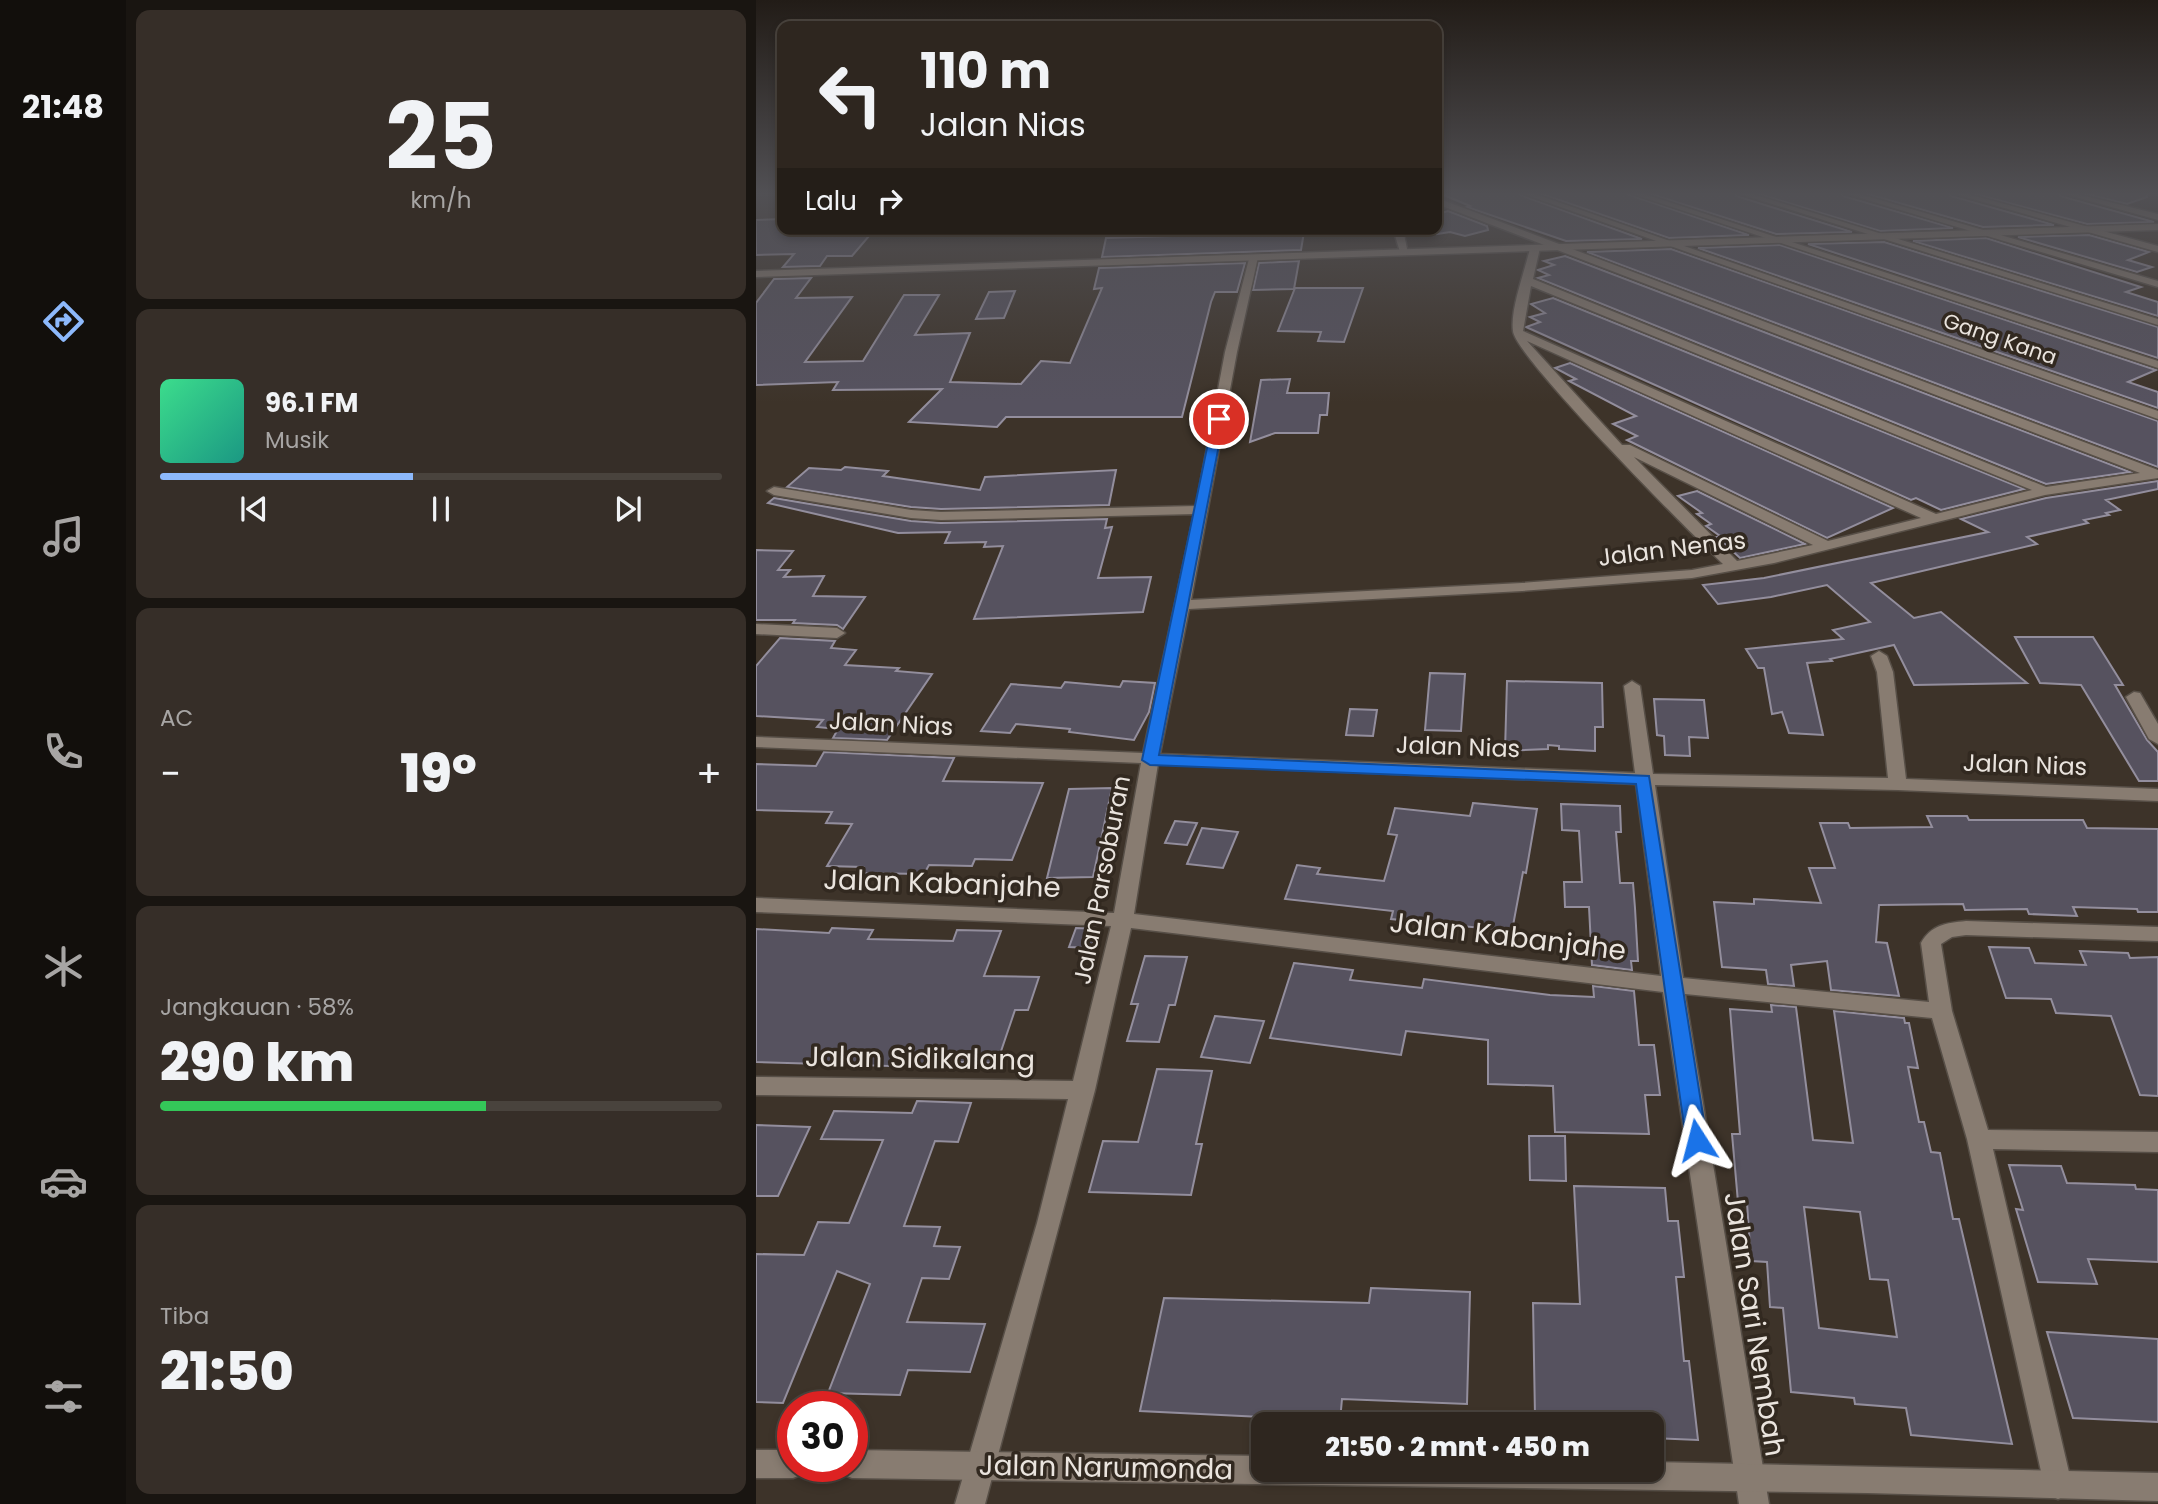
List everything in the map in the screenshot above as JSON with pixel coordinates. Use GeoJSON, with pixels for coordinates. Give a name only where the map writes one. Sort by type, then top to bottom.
{"type":"FeatureCollection","features":[{"type":"Feature","properties":{"kind":"street"},"geometry":{"type":"LineString","coordinates":[[756,274],[1071,263]]}},
{"type":"Feature","properties":{"kind":"street","name":"Jalan Parsoburan"},"geometry":{"type":"LineString","coordinates":[[970,1504],[1084,1090],[1136,852],[1150,760],[1251,263]]}},
{"type":"Feature","properties":{"kind":"street"},"geometry":{"type":"LineString","coordinates":[[1532,263],[1518,333],[1529,352],[1734,567]]}},
{"type":"Feature","properties":{"kind":"street"},"geometry":{"type":"LineString","coordinates":[[1603,263],[2157,474]]}},
{"type":"Feature","properties":{"kind":"street","name":"Gang Kana"},"geometry":{"type":"LineString","coordinates":[[1728,263],[2158,415]]}},
{"type":"Feature","properties":{"kind":"street"},"geometry":{"type":"LineString","coordinates":[[1849,263],[2158,365]]}},
{"type":"Feature","properties":{"kind":"street"},"geometry":{"type":"LineString","coordinates":[[1969,263],[2158,322]]}},
{"type":"Feature","properties":{"kind":"street"},"geometry":{"type":"LineString","coordinates":[[2088,263],[2158,284]]}},
{"type":"Feature","properties":{"kind":"street"},"geometry":{"type":"LineString","coordinates":[[1528,281],[2045,491]]}},
{"type":"Feature","properties":{"kind":"street"},"geometry":{"type":"LineString","coordinates":[[1518,333],[1935,519]]}},
{"type":"Feature","properties":{"kind":"street"},"geometry":{"type":"LineString","coordinates":[[1615,443],[1827,546]]}},
{"type":"Feature","properties":{"kind":"street","name":"Jalan Nenas"},"geometry":{"type":"LineString","coordinates":[[1182,605],[1522,587],[1692,574],[1827,546],[2045,491],[2157,474]]}},
{"type":"Feature","properties":{"kind":"street"},"geometry":{"type":"LineString","coordinates":[[774,491],[911,514],[941,516],[1202,510]]}},
{"type":"Feature","properties":{"kind":"street"},"geometry":{"type":"LineString","coordinates":[[756,629],[837,633]]}},
{"type":"Feature","properties":{"kind":"street"},"geometry":{"type":"LineString","coordinates":[[1879,656],[1885,672],[1898,784]]}},
{"type":"Feature","properties":{"kind":"street","name":"Jalan Sari Nembah"},"geometry":{"type":"LineString","coordinates":[[1632,686],[1673,985],[1752,1490]]}},
{"type":"Feature","properties":{"kind":"street"},"geometry":{"type":"LineString","coordinates":[[2134,697],[2158,738]]}},
{"type":"Feature","properties":{"kind":"street","name":"Jalan Nias"},"geometry":{"type":"LineString","coordinates":[[756,742],[1643,779],[1898,784],[2158,795]]}},
{"type":"Feature","properties":{"kind":"street","name":"Jalan Kabanjahe"},"geometry":{"type":"LineString","coordinates":[[756,905],[1122,920],[1673,985],[1941,1011]]}},
{"type":"Feature","properties":{"kind":"street"},"geometry":{"type":"LineString","coordinates":[[2058,1485],[1979,1139],[1941,1011],[1931,943],[1937,935],[1948,930],[1966,928],[2158,934]]}},
{"type":"Feature","properties":{"kind":"street","name":"Jalan Sidikalang"},"geometry":{"type":"LineString","coordinates":[[756,1086],[1084,1090]]}},
{"type":"Feature","properties":{"kind":"street"},"geometry":{"type":"LineString","coordinates":[[1979,1139],[2158,1142]]}},
{"type":"Feature","properties":{"kind":"street"},"geometry":{"type":"LineString","coordinates":[[756,1464],[777,1464]]}},
{"type":"Feature","properties":{"kind":"street","name":"Jalan Narumonda"},"geometry":{"type":"LineString","coordinates":[[868,1464],[980,1465],[1752,1490],[2058,1485],[2158,1487]]}},
{"type":"Feature","properties":{"kind":"building"},"geometry":{"type":"Polygon","coordinates":[[[786,263],[822,263],[820,266],[783,267],[786,263]]]}},
{"type":"Feature","properties":{"kind":"building"},"geometry":{"type":"Polygon","coordinates":[[[1245,263],[1237,292],[1215,292],[1182,417],[1006,417],[997,427],[909,422],[942,389],[833,390],[838,382],[756,385],[756,303],[774,279],[811,278],[796,298],[852,297],[805,362],[863,361],[904,295],[939,295],[915,335],[970,333],[950,382],[1021,384],[1041,361],[1070,363],[1102,288],[1094,289],[1099,268],[1245,263]]]}},
{"type":"Feature","properties":{"kind":"building"},"geometry":{"type":"Polygon","coordinates":[[[1259,263],[1299,263],[1294,289],[1253,290],[1259,263]]]}},
{"type":"Feature","properties":{"kind":"building"},"geometry":{"type":"Polygon","coordinates":[[[1549,263],[1584,263],[2130,472],[2046,484],[1538,278],[1549,275],[1538,270],[1554,265],[1549,263]]]}},
{"type":"Feature","properties":{"kind":"building"},"geometry":{"type":"Polygon","coordinates":[[[1617,263],[1711,263],[2158,421],[2158,467],[1617,263]]]}},
{"type":"Feature","properties":{"kind":"building"},"geometry":{"type":"Polygon","coordinates":[[[1742,263],[1835,263],[2156,370],[2128,382],[2158,392],[2158,408],[1742,263]]]}},
{"type":"Feature","properties":{"kind":"building"},"geometry":{"type":"Polygon","coordinates":[[[1867,263],[1952,263],[2158,327],[2158,358],[1867,263]]]}},
{"type":"Feature","properties":{"kind":"building"},"geometry":{"type":"Polygon","coordinates":[[[1985,263],[2066,263],[2141,287],[2126,292],[2158,302],[2158,316],[1985,263]]]}},
{"type":"Feature","properties":{"kind":"building"},"geometry":{"type":"Polygon","coordinates":[[[2107,263],[2139,263],[2152,267],[2137,272],[2107,263]]]}},
{"type":"Feature","properties":{"kind":"building"},"geometry":{"type":"Polygon","coordinates":[[[1295,288],[1363,288],[1344,342],[1318,341],[1321,332],[1278,331],[1295,288]]]}},
{"type":"Feature","properties":{"kind":"building"},"geometry":{"type":"Polygon","coordinates":[[[1015,291],[1004,318],[976,319],[989,292],[1015,291]]]}},
{"type":"Feature","properties":{"kind":"building"},"geometry":{"type":"Polygon","coordinates":[[[1553,298],[2024,489],[1941,510],[1916,498],[1911,500],[1526,327],[1540,322],[1530,317],[1545,313],[1531,304],[1553,298]]]}},
{"type":"Feature","properties":{"kind":"building"},"geometry":{"type":"Polygon","coordinates":[[[1570,363],[1893,508],[1827,538],[1627,440],[1637,436],[1613,424],[1636,416],[1569,381],[1576,379],[1555,368],[1570,363]]]}},
{"type":"Feature","properties":{"kind":"building"},"geometry":{"type":"Polygon","coordinates":[[[1290,379],[1287,393],[1329,393],[1327,415],[1320,415],[1318,433],[1275,433],[1250,442],[1261,380],[1290,379]]]}},
{"type":"Feature","properties":{"kind":"building"},"geometry":{"type":"Polygon","coordinates":[[[845,467],[888,471],[883,476],[980,490],[985,477],[1116,470],[1109,505],[941,509],[911,507],[787,487],[809,468],[841,470],[845,467]]]}},
{"type":"Feature","properties":{"kind":"building"},"geometry":{"type":"Polygon","coordinates":[[[2158,481],[2158,489],[2106,500],[2120,510],[2106,513],[2109,515],[2084,520],[2088,523],[2027,537],[2037,544],[1871,583],[1914,618],[1941,612],[2027,683],[1914,685],[1894,645],[1830,659],[1832,661],[1807,663],[1823,735],[1789,733],[1782,712],[1772,714],[1764,668],[1758,668],[1746,649],[1843,639],[1833,630],[1870,622],[1827,585],[1771,597],[1718,604],[1703,585],[1764,578],[1988,532],[1961,519],[2046,498],[2158,481]]]}},
{"type":"Feature","properties":{"kind":"building"},"geometry":{"type":"Polygon","coordinates":[[[1697,491],[1805,544],[1740,558],[1717,537],[1720,536],[1706,526],[1711,524],[1697,514],[1702,513],[1678,496],[1697,491]]]}},
{"type":"Feature","properties":{"kind":"building"},"geometry":{"type":"Polygon","coordinates":[[[774,498],[911,521],[941,523],[1107,519],[1105,528],[1112,527],[1098,578],[1151,577],[1143,612],[974,619],[1003,546],[984,547],[986,542],[945,543],[950,532],[898,533],[768,503],[774,498]]]}},
{"type":"Feature","properties":{"kind":"building"},"geometry":{"type":"Polygon","coordinates":[[[756,550],[793,551],[778,570],[790,570],[784,577],[824,576],[813,596],[865,597],[843,629],[837,625],[793,623],[795,620],[756,620],[756,550]]]}},
{"type":"Feature","properties":{"kind":"building"},"geometry":{"type":"Polygon","coordinates":[[[2015,637],[2093,637],[2123,685],[2115,685],[2147,740],[2158,752],[2158,781],[2139,781],[2081,685],[2040,683],[2015,637]]]}},
{"type":"Feature","properties":{"kind":"building"},"geometry":{"type":"Polygon","coordinates":[[[780,638],[835,641],[831,648],[856,650],[845,665],[899,668],[896,671],[932,674],[887,740],[833,738],[838,729],[817,727],[823,720],[756,716],[756,666],[780,638]]]}},
{"type":"Feature","properties":{"kind":"building"},"geometry":{"type":"Polygon","coordinates":[[[1430,673],[1465,674],[1461,731],[1425,730],[1430,673]]]}},
{"type":"Feature","properties":{"kind":"building"},"geometry":{"type":"Polygon","coordinates":[[[1123,681],[1155,683],[1149,712],[1134,740],[1069,732],[1070,729],[1016,724],[1010,733],[981,731],[1011,684],[1061,688],[1065,682],[1120,687],[1123,681]]]}},
{"type":"Feature","properties":{"kind":"building"},"geometry":{"type":"Polygon","coordinates":[[[1507,681],[1602,683],[1603,727],[1595,727],[1595,751],[1559,749],[1559,746],[1548,745],[1548,749],[1505,751],[1507,681]]]}},
{"type":"Feature","properties":{"kind":"building"},"geometry":{"type":"Polygon","coordinates":[[[1654,699],[1704,700],[1708,738],[1689,737],[1690,756],[1665,755],[1664,736],[1657,735],[1654,699]]]}},
{"type":"Feature","properties":{"kind":"building"},"geometry":{"type":"Polygon","coordinates":[[[1350,709],[1377,710],[1373,736],[1346,735],[1350,709]]]}},
{"type":"Feature","properties":{"kind":"building"},"geometry":{"type":"Polygon","coordinates":[[[824,752],[954,758],[943,781],[1043,783],[1012,860],[975,859],[972,866],[929,865],[924,874],[859,873],[863,867],[827,866],[852,824],[826,823],[832,812],[756,810],[756,764],[816,766],[824,752]]]}},
{"type":"Feature","properties":{"kind":"building"},"geometry":{"type":"Polygon","coordinates":[[[1112,788],[1093,877],[1047,878],[1069,789],[1112,788]]]}},
{"type":"Feature","properties":{"kind":"building"},"geometry":{"type":"Polygon","coordinates":[[[1473,803],[1537,809],[1512,931],[1391,919],[1393,911],[1285,899],[1297,865],[1320,868],[1317,874],[1384,881],[1397,835],[1388,834],[1395,808],[1470,816],[1473,803]]]}},
{"type":"Feature","properties":{"kind":"building"},"geometry":{"type":"Polygon","coordinates":[[[1561,804],[1620,806],[1621,832],[1616,832],[1620,883],[1633,883],[1635,908],[1638,961],[1631,961],[1632,970],[1592,965],[1589,907],[1565,907],[1564,882],[1582,882],[1579,831],[1562,830],[1561,804]]]}},
{"type":"Feature","properties":{"kind":"building"},"geometry":{"type":"Polygon","coordinates":[[[1927,816],[1967,816],[1969,820],[2083,820],[2087,828],[2158,829],[2158,912],[2073,907],[2077,916],[2029,914],[2027,909],[1965,910],[1963,904],[1879,905],[1876,942],[1887,943],[1899,996],[1831,990],[1827,961],[1791,965],[1794,986],[1768,984],[1766,970],[1722,967],[1714,902],[1754,904],[1754,899],[1821,903],[1809,868],[1835,868],[1820,823],[1848,823],[1850,828],[1932,827],[1927,816]]]}},
{"type":"Feature","properties":{"kind":"building"},"geometry":{"type":"Polygon","coordinates":[[[1175,821],[1197,823],[1187,845],[1165,843],[1175,821]]]}},
{"type":"Feature","properties":{"kind":"building"},"geometry":{"type":"Polygon","coordinates":[[[1202,828],[1238,832],[1223,868],[1187,864],[1202,828]]]}},
{"type":"Feature","properties":{"kind":"building"},"geometry":{"type":"Polygon","coordinates":[[[832,928],[873,930],[868,939],[953,941],[957,930],[1001,931],[984,976],[1039,977],[1028,1010],[1015,1010],[997,1063],[926,1061],[924,1067],[756,1062],[756,929],[829,933],[832,928]]]}},
{"type":"Feature","properties":{"kind":"building"},"geometry":{"type":"Polygon","coordinates":[[[1076,928],[1098,929],[1091,948],[1069,947],[1076,928]]]}},
{"type":"Feature","properties":{"kind":"building"},"geometry":{"type":"Polygon","coordinates":[[[1989,947],[2029,948],[2035,963],[2086,965],[2080,951],[2128,953],[2130,958],[2158,957],[2158,1096],[2140,1095],[2111,1016],[2056,1013],[2051,999],[2006,998],[1989,947]]]}},
{"type":"Feature","properties":{"kind":"building"},"geometry":{"type":"Polygon","coordinates":[[[1145,956],[1187,957],[1175,1005],[1169,1005],[1159,1042],[1127,1041],[1138,1004],[1131,1004],[1145,956]]]}},
{"type":"Feature","properties":{"kind":"building"},"geometry":{"type":"Polygon","coordinates":[[[1294,963],[1353,970],[1350,980],[1422,988],[1424,979],[1550,995],[1594,997],[1593,986],[1634,991],[1639,1045],[1654,1045],[1660,1095],[1645,1095],[1649,1134],[1555,1132],[1553,1086],[1488,1084],[1488,1040],[1406,1031],[1401,1055],[1270,1038],[1294,963]]]}},
{"type":"Feature","properties":{"kind":"building"},"geometry":{"type":"Polygon","coordinates":[[[1771,1005],[1796,1007],[1813,1140],[1853,1143],[1834,1011],[1904,1018],[1905,1023],[1909,1023],[1918,1068],[1908,1067],[1919,1122],[1924,1122],[1931,1152],[1940,1153],[1953,1219],[1959,1219],[2012,1444],[1911,1435],[1906,1408],[1855,1404],[1854,1398],[1791,1392],[1783,1308],[1770,1307],[1767,1262],[1751,1261],[1747,1203],[1738,1202],[1732,1134],[1740,1134],[1730,1009],[1772,1012],[1771,1005]],[[1804,1207],[1819,1328],[1897,1337],[1888,1280],[1870,1279],[1860,1212],[1804,1207]]]}},
{"type":"Feature","properties":{"kind":"building"},"geometry":{"type":"Polygon","coordinates":[[[1215,1016],[1264,1021],[1250,1063],[1201,1057],[1215,1016]]]}},
{"type":"Feature","properties":{"kind":"building"},"geometry":{"type":"Polygon","coordinates":[[[1157,1069],[1212,1071],[1196,1144],[1202,1144],[1191,1195],[1089,1192],[1103,1141],[1138,1142],[1157,1069]]]}},
{"type":"Feature","properties":{"kind":"building"},"geometry":{"type":"Polygon","coordinates":[[[917,1101],[971,1103],[958,1142],[935,1141],[904,1226],[940,1227],[934,1246],[960,1247],[949,1279],[922,1278],[907,1322],[985,1324],[970,1372],[908,1370],[900,1395],[868,1394],[868,1391],[829,1391],[870,1284],[837,1271],[788,1391],[777,1391],[777,1403],[756,1402],[756,1254],[804,1255],[818,1222],[849,1223],[883,1140],[821,1139],[834,1111],[912,1113],[917,1101]]]}},
{"type":"Feature","properties":{"kind":"building"},"geometry":{"type":"Polygon","coordinates":[[[756,1125],[810,1127],[778,1196],[756,1196],[756,1125]]]}},
{"type":"Feature","properties":{"kind":"building"},"geometry":{"type":"Polygon","coordinates":[[[1529,1136],[1565,1136],[1566,1181],[1530,1180],[1529,1136]]]}},
{"type":"Feature","properties":{"kind":"building"},"geometry":{"type":"Polygon","coordinates":[[[2009,1165],[2061,1166],[2067,1183],[2135,1185],[2136,1189],[2158,1190],[2158,1262],[2088,1259],[2097,1284],[2038,1282],[2016,1209],[2023,1210],[2009,1165]]]}},
{"type":"Feature","properties":{"kind":"building"},"geometry":{"type":"Polygon","coordinates":[[[1574,1186],[1665,1188],[1668,1221],[1678,1221],[1684,1277],[1676,1277],[1684,1361],[1689,1361],[1698,1440],[1664,1439],[1664,1412],[1535,1412],[1533,1303],[1580,1304],[1574,1186]]]}},
{"type":"Feature","properties":{"kind":"building"},"geometry":{"type":"Polygon","coordinates":[[[1371,1288],[1470,1292],[1467,1404],[1342,1399],[1341,1412],[1251,1412],[1251,1417],[1140,1411],[1164,1298],[1369,1303],[1371,1288]]]}},
{"type":"Feature","properties":{"kind":"building"},"geometry":{"type":"Polygon","coordinates":[[[2047,1332],[2158,1339],[2158,1422],[2073,1418],[2047,1332]]]}},
{"type":"Feature","properties":{"kind":"route"},"geometry":{"type":"LineString","coordinates":[[1219,419],[1150,760],[1643,779],[1697,1140]]}}]}
